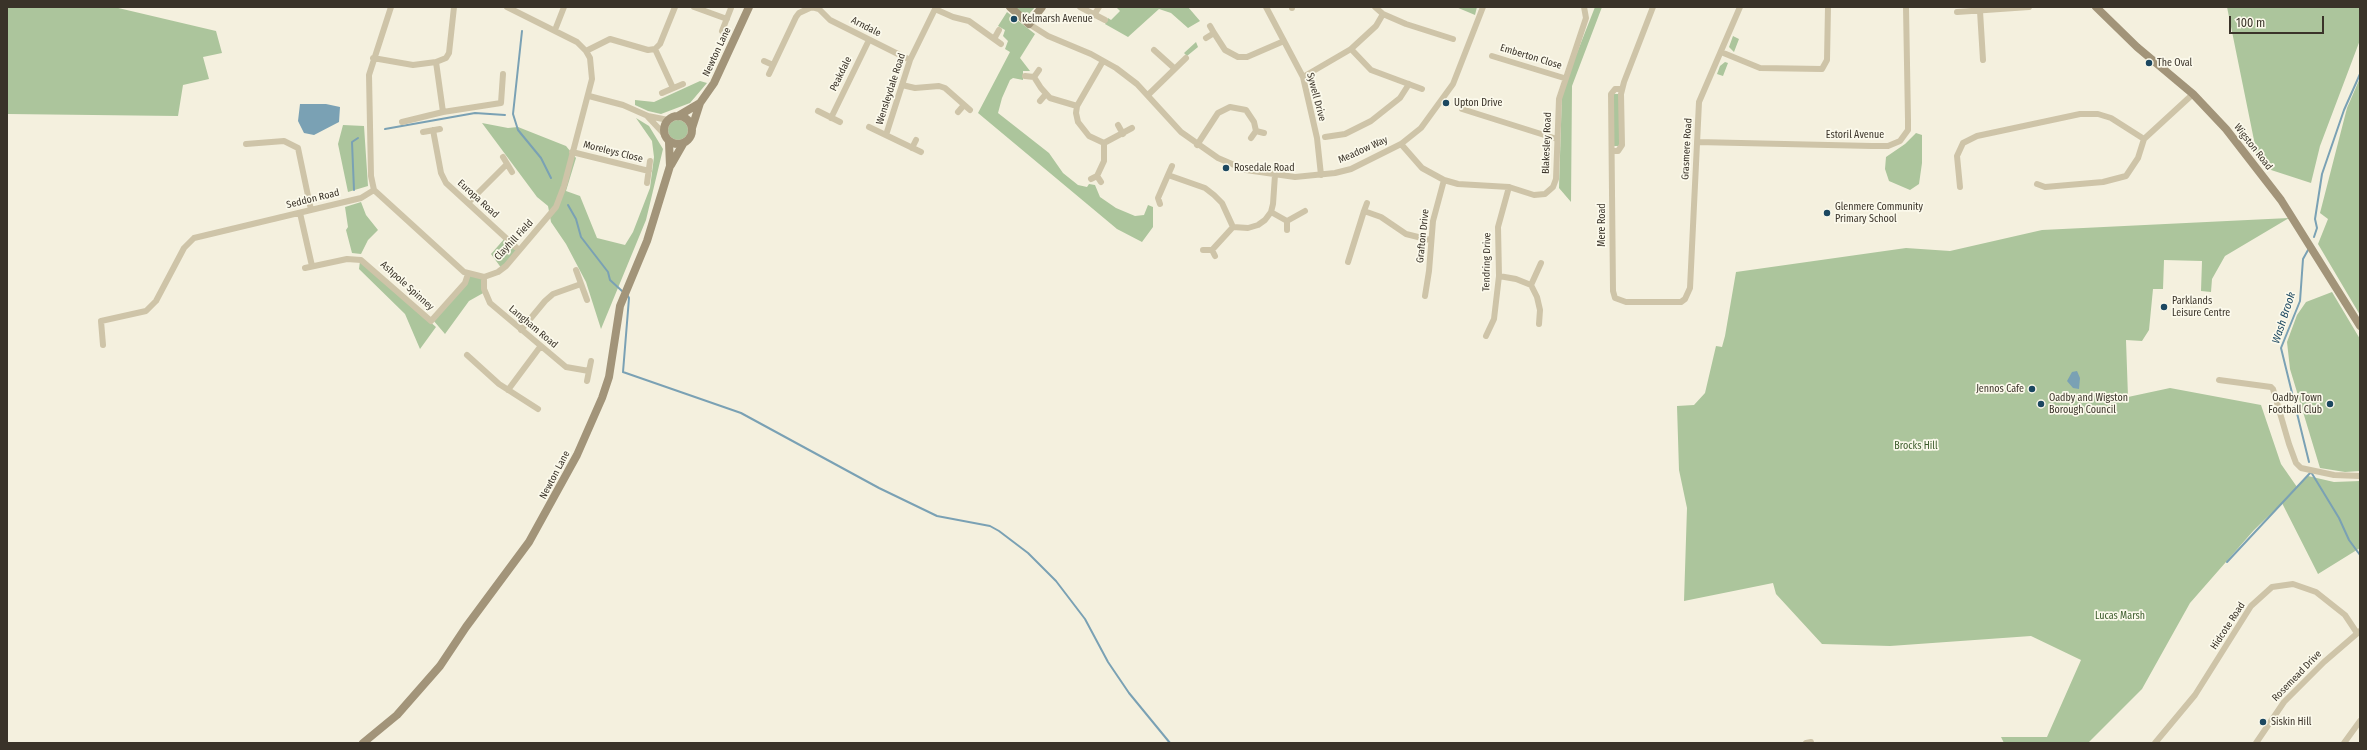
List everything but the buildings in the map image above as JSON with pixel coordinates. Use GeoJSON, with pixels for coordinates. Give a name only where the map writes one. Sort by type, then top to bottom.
{"type":"FeatureCollection","features":[{"type":"Feature","properties":{"kind":"street"},"geometry":{"type":"LineString","coordinates":[[391,7],[373,58],[369,75],[371,176],[374,190],[468,274],[484,277]]}},
{"type":"Feature","properties":{"kind":"street"},"geometry":{"type":"LineString","coordinates":[[373,58],[403,65],[436,62],[446,58],[449,53],[454,7]]}},
{"type":"Feature","properties":{"kind":"street"},"geometry":{"type":"LineString","coordinates":[[507,7],[578,42],[586,51],[610,39],[648,50],[655,49],[660,44],[675,7]]}},
{"type":"Feature","properties":{"kind":"street"},"geometry":{"type":"LineString","coordinates":[[555,30],[564,7]]}},
{"type":"Feature","properties":{"kind":"street"},"geometry":{"type":"LineString","coordinates":[[694,7],[727,19]]}},
{"type":"Feature","properties":{"kind":"street","name":"Newton Lane"},"geometry":{"type":"LineString","coordinates":[[692,128],[700,102],[714,83],[749,7]]}},
{"type":"Feature","properties":{"kind":"street","name":"Arndale"},"geometry":{"type":"LineString","coordinates":[[769,74],[796,17],[803,11],[817,7],[830,20],[910,60]]}},
{"type":"Feature","properties":{"kind":"street","name":"Meadow Way"},"geometry":{"type":"LineString","coordinates":[[1010,7],[1029,24],[1048,36],[1103,61],[1126,76],[1148,95],[1181,132],[1197,145],[1234,166],[1275,175],[1295,177],[1322,175],[1351,169],[1401,144],[1421,128],[1453,84],[1483,7]]}},
{"type":"Feature","properties":{"kind":"street"},"geometry":{"type":"LineString","coordinates":[[1029,24],[1042,7]]}},
{"type":"Feature","properties":{"kind":"street"},"geometry":{"type":"LineString","coordinates":[[1080,7],[1105,20]]}},
{"type":"Feature","properties":{"kind":"street"},"geometry":{"type":"LineString","coordinates":[[1094,15],[1099,7]]}},
{"type":"Feature","properties":{"kind":"street","name":"Sywell Drive"},"geometry":{"type":"LineString","coordinates":[[1266,7],[1303,77],[1322,175]]}},
{"type":"Feature","properties":{"kind":"street"},"geometry":{"type":"LineString","coordinates":[[1375,7],[1383,14],[1453,39]]}},
{"type":"Feature","properties":{"kind":"street","name":"Blakesley Road"},"geometry":{"type":"LineString","coordinates":[[1401,144],[1422,168],[1444,180],[1458,184],[1509,187],[1534,195],[1544,194],[1553,187],[1556,179],[1559,99],[1564,78],[1586,18],[1584,7]]}},
{"type":"Feature","properties":{"kind":"street","name":"Mere Road"},"geometry":{"type":"LineString","coordinates":[[1612,151],[1618,151],[1622,146],[1622,89],[1632,56],[1653,7]]}},
{"type":"Feature","properties":{"kind":"street","name":"Grasmere Road"},"geometry":{"type":"LineString","coordinates":[[1616,298],[1626,302],[1680,302],[1685,299],[1690,288],[1699,102],[1740,7]]}},
{"type":"Feature","properties":{"kind":"street"},"geometry":{"type":"LineString","coordinates":[[1721,52],[1760,68],[1820,69],[1825,67],[1827,60],[1828,7]]}},
{"type":"Feature","properties":{"kind":"street","name":"Estoril Avenue"},"geometry":{"type":"LineString","coordinates":[[1697,142],[1878,146],[1894,145],[1900,141],[1908,130],[1906,7]]}},
{"type":"Feature","properties":{"kind":"street"},"geometry":{"type":"LineString","coordinates":[[1956,12],[2030,7]]}},
{"type":"Feature","properties":{"kind":"street","name":"Wigston Road"},"geometry":{"type":"LineString","coordinates":[[2096,7],[2137,47],[2193,94],[2226,128],[2273,189],[2360,326]]}},
{"type":"Feature","properties":{"kind":"street"},"geometry":{"type":"LineString","coordinates":[[722,31],[731,8]]}},
{"type":"Feature","properties":{"kind":"street"},"geometry":{"type":"LineString","coordinates":[[936,8],[953,17],[969,21],[1001,44]]}},
{"type":"Feature","properties":{"kind":"street","name":"Wensleydale Road"},"geometry":{"type":"LineString","coordinates":[[886,135],[910,60],[936,8]]}},
{"type":"Feature","properties":{"kind":"street"},"geometry":{"type":"LineString","coordinates":[[1980,11],[1983,60]]}},
{"type":"Feature","properties":{"kind":"street"},"geometry":{"type":"LineString","coordinates":[[1303,77],[1351,49],[1376,26],[1383,14]]}},
{"type":"Feature","properties":{"kind":"street"},"geometry":{"type":"LineString","coordinates":[[1210,26],[1225,50],[1238,57],[1247,57],[1284,41]]}},
{"type":"Feature","properties":{"kind":"street"},"geometry":{"type":"LineString","coordinates":[[994,39],[998,30]]}},
{"type":"Feature","properties":{"kind":"street"},"geometry":{"type":"LineString","coordinates":[[1206,38],[1214,33]]}},
{"type":"Feature","properties":{"kind":"street","name":"Peakdale"},"geometry":{"type":"LineString","coordinates":[[831,118],[869,40]]}},
{"type":"Feature","properties":{"kind":"street"},"geometry":{"type":"LineString","coordinates":[[655,49],[673,88]]}},
{"type":"Feature","properties":{"kind":"street"},"geometry":{"type":"LineString","coordinates":[[1351,49],[1371,70],[1422,89]]}},
{"type":"Feature","properties":{"kind":"street"},"geometry":{"type":"LineString","coordinates":[[1154,50],[1174,68]]}},
{"type":"Feature","properties":{"kind":"street","name":"Clayhill Field"},"geometry":{"type":"LineString","coordinates":[[484,277],[498,272],[556,207],[589,96],[593,71],[586,51]]}},
{"type":"Feature","properties":{"kind":"street","name":"Emberton Close"},"geometry":{"type":"LineString","coordinates":[[1492,56],[1564,78]]}},
{"type":"Feature","properties":{"kind":"street"},"geometry":{"type":"LineString","coordinates":[[1148,95],[1174,68],[1186,58]]}},
{"type":"Feature","properties":{"kind":"street"},"geometry":{"type":"LineString","coordinates":[[764,61],[773,65]]}},
{"type":"Feature","properties":{"kind":"street"},"geometry":{"type":"LineString","coordinates":[[1103,61],[1077,106],[1076,114],[1082,130],[1089,136],[1104,144]]}},
{"type":"Feature","properties":{"kind":"street"},"geometry":{"type":"LineString","coordinates":[[436,62],[443,112]]}},
{"type":"Feature","properties":{"kind":"street"},"geometry":{"type":"LineString","coordinates":[[1034,77],[1039,70]]}},
{"type":"Feature","properties":{"kind":"street"},"geometry":{"type":"LineString","coordinates":[[402,122],[443,112],[501,103],[503,74]]}},
{"type":"Feature","properties":{"kind":"street"},"geometry":{"type":"LineString","coordinates":[[1025,76],[1034,77],[1046,94],[1058,101],[1077,106]]}},
{"type":"Feature","properties":{"kind":"street"},"geometry":{"type":"LineString","coordinates":[[662,93],[683,84]]}},
{"type":"Feature","properties":{"kind":"street"},"geometry":{"type":"LineString","coordinates":[[1325,136],[1345,134],[1371,121],[1400,98],[1409,84]]}},
{"type":"Feature","properties":{"kind":"street"},"geometry":{"type":"LineString","coordinates":[[902,85],[915,88],[939,86],[945,88],[970,110]]}},
{"type":"Feature","properties":{"kind":"street","name":"Mere Road"},"geometry":{"type":"LineString","coordinates":[[1616,298],[1613,291],[1611,94],[1615,89],[1622,89]]}},
{"type":"Feature","properties":{"kind":"street"},"geometry":{"type":"LineString","coordinates":[[1040,101],[1046,94]]}},
{"type":"Feature","properties":{"kind":"street"},"geometry":{"type":"LineString","coordinates":[[2037,184],[2045,187],[2103,182],[2126,176],[2138,158],[2144,139],[2193,94]]}},
{"type":"Feature","properties":{"kind":"street"},"geometry":{"type":"LineString","coordinates":[[589,96],[623,105],[648,116],[668,120],[678,116],[686,118],[692,128],[691,138],[684,144],[667,138],[648,116]]}},
{"type":"Feature","properties":{"kind":"street","name":"Newton Lane"},"geometry":{"type":"LineString","coordinates":[[678,116],[700,102]]}},
{"type":"Feature","properties":{"kind":"street"},"geometry":{"type":"LineString","coordinates":[[958,112],[964,105]]}},
{"type":"Feature","properties":{"kind":"street"},"geometry":{"type":"LineString","coordinates":[[1197,145],[1218,113],[1230,107],[1246,110],[1254,122],[1256,131],[1251,138]]}},
{"type":"Feature","properties":{"kind":"street"},"geometry":{"type":"LineString","coordinates":[[1462,109],[1557,139]]}},
{"type":"Feature","properties":{"kind":"street"},"geometry":{"type":"LineString","coordinates":[[818,111],[840,122]]}},
{"type":"Feature","properties":{"kind":"street"},"geometry":{"type":"LineString","coordinates":[[1960,187],[1957,156],[1963,143],[1977,136],[2080,114],[2098,114],[2111,118],[2144,139]]}},
{"type":"Feature","properties":{"kind":"street"},"geometry":{"type":"LineString","coordinates":[[667,138],[664,127],[668,120]]}},
{"type":"Feature","properties":{"kind":"street"},"geometry":{"type":"LineString","coordinates":[[1118,125],[1123,134]]}},
{"type":"Feature","properties":{"kind":"street","name":"Wensleydale Road"},"geometry":{"type":"LineString","coordinates":[[869,127],[921,152]]}},
{"type":"Feature","properties":{"kind":"street"},"geometry":{"type":"LineString","coordinates":[[1104,144],[1132,128]]}},
{"type":"Feature","properties":{"kind":"street"},"geometry":{"type":"LineString","coordinates":[[422,132],[440,129]]}},
{"type":"Feature","properties":{"kind":"street","name":"Europa Road"},"geometry":{"type":"LineString","coordinates":[[433,130],[441,173],[446,182],[519,250]]}},
{"type":"Feature","properties":{"kind":"street"},"geometry":{"type":"LineString","coordinates":[[1256,131],[1264,133]]}},
{"type":"Feature","properties":{"kind":"street","name":"Newton Lane"},"geometry":{"type":"LineString","coordinates":[[667,138],[670,166]]}},
{"type":"Feature","properties":{"kind":"street"},"geometry":{"type":"LineString","coordinates":[[912,148],[916,140]]}},
{"type":"Feature","properties":{"kind":"street"},"geometry":{"type":"LineString","coordinates":[[246,144],[284,141],[298,148],[311,210]]}},
{"type":"Feature","properties":{"kind":"street","name":"Newton Lane"},"geometry":{"type":"LineString","coordinates":[[363,743],[397,715],[440,666],[466,627],[529,542],[554,499],[602,398],[608,377],[620,306],[647,242],[670,166],[684,144]]}},
{"type":"Feature","properties":{"kind":"street"},"geometry":{"type":"LineString","coordinates":[[1091,179],[1097,176],[1104,161],[1104,144]]}},
{"type":"Feature","properties":{"kind":"street","name":"Moreleys Close"},"geometry":{"type":"LineString","coordinates":[[572,152],[649,171]]}},
{"type":"Feature","properties":{"kind":"street"},"geometry":{"type":"LineString","coordinates":[[503,157],[512,172]]}},
{"type":"Feature","properties":{"kind":"street","name":"Moreleys Close"},"geometry":{"type":"LineString","coordinates":[[647,183],[650,161]]}},
{"type":"Feature","properties":{"kind":"street"},"geometry":{"type":"LineString","coordinates":[[468,203],[507,164]]}},
{"type":"Feature","properties":{"kind":"street"},"geometry":{"type":"LineString","coordinates":[[1156,201],[1172,166]]}},
{"type":"Feature","properties":{"kind":"street"},"geometry":{"type":"LineString","coordinates":[[1168,175],[1206,188],[1222,203],[1233,227]]}},
{"type":"Feature","properties":{"kind":"street"},"geometry":{"type":"LineString","coordinates":[[1233,227],[1248,228],[1258,225],[1271,212],[1275,175]]}},
{"type":"Feature","properties":{"kind":"street"},"geometry":{"type":"LineString","coordinates":[[1097,176],[1102,182]]}},
{"type":"Feature","properties":{"kind":"street","name":"Grafton Drive"},"geometry":{"type":"LineString","coordinates":[[1425,296],[1429,271],[1430,240],[1436,205],[1444,180]]}},
{"type":"Feature","properties":{"kind":"street","name":"Tendring Drive"},"geometry":{"type":"LineString","coordinates":[[1486,336],[1494,319],[1499,276],[1498,227],[1509,187]]}},
{"type":"Feature","properties":{"kind":"street","name":"Seddon Road"},"geometry":{"type":"LineString","coordinates":[[103,345],[101,321],[146,311],[156,302],[184,248],[194,238],[361,198],[374,190]]}},
{"type":"Feature","properties":{"kind":"street"},"geometry":{"type":"LineString","coordinates":[[1348,262],[1367,203]]}},
{"type":"Feature","properties":{"kind":"street"},"geometry":{"type":"LineString","coordinates":[[1287,221],[1304,211]]}},
{"type":"Feature","properties":{"kind":"street"},"geometry":{"type":"LineString","coordinates":[[1364,211],[1382,217],[1406,234],[1430,240]]}},
{"type":"Feature","properties":{"kind":"street"},"geometry":{"type":"LineString","coordinates":[[1271,212],[1287,221]]}},
{"type":"Feature","properties":{"kind":"street"},"geometry":{"type":"LineString","coordinates":[[300,213],[312,266]]}},
{"type":"Feature","properties":{"kind":"street"},"geometry":{"type":"LineString","coordinates":[[1287,221],[1287,230]]}},
{"type":"Feature","properties":{"kind":"street"},"geometry":{"type":"LineString","coordinates":[[1203,250],[1212,250],[1233,227]]}},
{"type":"Feature","properties":{"kind":"street"},"geometry":{"type":"LineString","coordinates":[[1212,250],[1215,256]]}},
{"type":"Feature","properties":{"kind":"street","name":"Ashpole Spinney"},"geometry":{"type":"LineString","coordinates":[[305,268],[347,258],[362,260],[431,320],[465,283],[468,274]]}},
{"type":"Feature","properties":{"kind":"street"},"geometry":{"type":"LineString","coordinates":[[1539,324],[1540,310],[1531,285],[1541,263]]}},
{"type":"Feature","properties":{"kind":"street"},"geometry":{"type":"LineString","coordinates":[[576,270],[587,300]]}},
{"type":"Feature","properties":{"kind":"street"},"geometry":{"type":"LineString","coordinates":[[1499,276],[1516,279],[1531,285]]}},
{"type":"Feature","properties":{"kind":"street","name":"Langham Road"},"geometry":{"type":"LineString","coordinates":[[484,277],[484,289],[490,303],[540,347],[566,367],[589,372]]}},
{"type":"Feature","properties":{"kind":"street"},"geometry":{"type":"LineString","coordinates":[[521,330],[545,300],[553,294],[581,284]]}},
{"type":"Feature","properties":{"kind":"street"},"geometry":{"type":"LineString","coordinates":[[508,390],[540,347]]}},
{"type":"Feature","properties":{"kind":"street"},"geometry":{"type":"LineString","coordinates":[[467,355],[499,384],[538,409]]}},
{"type":"Feature","properties":{"kind":"street"},"geometry":{"type":"LineString","coordinates":[[587,381],[591,361]]}},
{"type":"Feature","properties":{"kind":"street"},"geometry":{"type":"LineString","coordinates":[[2219,380],[2271,387],[2296,463],[2308,470],[2321,473],[2360,476]]}},
{"type":"Feature","properties":{"kind":"street","name":"Hidcote Road"},"geometry":{"type":"LineString","coordinates":[[2155,743],[2195,695],[2251,606],[2272,587],[2292,584],[2316,592],[2345,615],[2359,632]]}},
{"type":"Feature","properties":{"kind":"street","name":"Rosemead Drive"},"geometry":{"type":"LineString","coordinates":[[2256,743],[2284,702],[2324,662],[2359,632]]}},
{"type":"Feature","properties":{"kind":"street"},"geometry":{"type":"LineString","coordinates":[[2344,743],[2360,721]]}},
{"type":"Feature","properties":{"kind":"green space"},"geometry":{"type":"Polygon","coordinates":[[[7,7],[114,7],[216,31],[222,53],[203,57],[209,79],[183,85],[178,116],[8,114],[7,122],[7,7]]]}},
{"type":"Feature","properties":{"kind":"green space"},"geometry":{"type":"Polygon","coordinates":[[[1015,7],[1035,7],[1029,14],[1020,12],[1015,7]]]}},
{"type":"Feature","properties":{"kind":"green space"},"geometry":{"type":"Polygon","coordinates":[[[1116,7],[1188,7],[1200,21],[1188,28],[1171,13],[1159,9],[1128,37],[1105,24],[1108,18],[1111,20],[1120,11],[1116,7]]]}},
{"type":"Feature","properties":{"kind":"green space"},"geometry":{"type":"Polygon","coordinates":[[[1456,7],[1477,7],[1475,15],[1456,7]]]}},
{"type":"Feature","properties":{"kind":"green space"},"geometry":{"type":"Polygon","coordinates":[[[1595,7],[1602,7],[1572,86],[1571,202],[1559,188],[1562,91],[1595,7]]]}},
{"type":"Feature","properties":{"kind":"green space"},"geometry":{"type":"Polygon","coordinates":[[[2227,7],[2360,7],[2360,40],[2320,146],[2311,183],[2268,169],[2254,151],[2256,150],[2227,7]]]}},
{"type":"Feature","properties":{"kind":"green space"},"geometry":{"type":"Polygon","coordinates":[[[1007,12],[1035,34],[1020,58],[1030,71],[1023,71],[1023,80],[1013,78],[1010,80],[1002,98],[998,113],[1049,153],[1063,173],[1078,185],[1087,187],[1089,184],[1095,185],[1100,197],[1116,208],[1135,216],[1144,215],[1148,205],[1153,207],[1153,227],[1142,242],[1117,229],[978,113],[1010,52],[1005,49],[1008,41],[1003,36],[1005,30],[998,26],[1007,12]]]}},
{"type":"Feature","properties":{"kind":"green space"},"geometry":{"type":"Polygon","coordinates":[[[1733,36],[1739,39],[1734,52],[1729,47],[1733,36]]]}},
{"type":"Feature","properties":{"kind":"green space"},"geometry":{"type":"Polygon","coordinates":[[[1196,42],[1198,47],[1187,56],[1184,53],[1196,42]]]}},
{"type":"Feature","properties":{"kind":"green space"},"geometry":{"type":"Polygon","coordinates":[[[1725,62],[1728,63],[1723,76],[1717,74],[1720,66],[1725,62]]]}},
{"type":"Feature","properties":{"kind":"green space"},"geometry":{"type":"Polygon","coordinates":[[[2360,78],[2360,315],[2318,244],[2328,219],[2320,213],[2347,108],[2360,78]]]}},
{"type":"Feature","properties":{"kind":"green space"},"geometry":{"type":"Polygon","coordinates":[[[700,81],[707,83],[690,103],[661,114],[648,111],[635,105],[635,100],[654,102],[700,81]]]}},
{"type":"Feature","properties":{"kind":"green space"},"geometry":{"type":"Polygon","coordinates":[[[1614,94],[1619,94],[1619,146],[1614,146],[1614,94]]]}},
{"type":"Feature","properties":{"kind":"green space"},"geometry":{"type":"Polygon","coordinates":[[[636,118],[649,126],[663,149],[646,220],[601,329],[586,282],[566,244],[551,222],[548,206],[537,197],[482,123],[508,128],[518,127],[566,146],[576,158],[566,191],[580,196],[597,238],[625,245],[633,232],[650,188],[654,157],[652,141],[636,118]]]}},
{"type":"Feature","properties":{"kind":"green space"},"geometry":{"type":"Polygon","coordinates":[[[678,120],[685,123],[688,130],[685,137],[678,140],[671,137],[668,130],[671,123],[678,120]]]}},
{"type":"Feature","properties":{"kind":"green space"},"geometry":{"type":"Polygon","coordinates":[[[343,125],[364,126],[368,186],[348,192],[338,144],[343,125]]]}},
{"type":"Feature","properties":{"kind":"green space"},"geometry":{"type":"Polygon","coordinates":[[[1916,133],[1922,135],[1922,163],[1919,184],[1910,190],[1889,181],[1885,169],[1886,157],[1905,144],[1916,133]]]}},
{"type":"Feature","properties":{"kind":"green space"},"geometry":{"type":"Polygon","coordinates":[[[361,202],[366,215],[378,230],[368,240],[361,254],[352,253],[346,230],[348,227],[345,207],[361,202]]]}},
{"type":"Feature","properties":{"kind":"green space","name":"Brocks Hill"},"geometry":{"type":"Polygon","coordinates":[[[2289,218],[2225,256],[2212,279],[2211,292],[2201,291],[2202,261],[2164,260],[2163,289],[2153,289],[2149,330],[2142,341],[2126,340],[2128,397],[2170,388],[2261,405],[2281,464],[2297,487],[2308,476],[2334,482],[2360,481],[2360,548],[2318,574],[2282,503],[2254,530],[2190,603],[2142,689],[2088,743],[2004,743],[2001,737],[2047,737],[2081,660],[2031,636],[1890,646],[1822,644],[1776,594],[1773,583],[1684,601],[1687,508],[1679,470],[1677,406],[1694,405],[1705,393],[1716,346],[1722,347],[1725,336],[1736,272],[1906,248],[1950,251],[2042,230],[2289,218]]]}},
{"type":"Feature","properties":{"kind":"green space"},"geometry":{"type":"Polygon","coordinates":[[[505,238],[519,249],[502,269],[491,254],[505,238]]]}},
{"type":"Feature","properties":{"kind":"green space"},"geometry":{"type":"Polygon","coordinates":[[[360,261],[436,327],[420,349],[405,314],[359,269],[360,261]]]}},
{"type":"Feature","properties":{"kind":"green space"},"geometry":{"type":"Polygon","coordinates":[[[468,274],[484,277],[485,292],[469,301],[445,334],[433,320],[465,283],[468,274]]]}},
{"type":"Feature","properties":{"kind":"green space","name":"Oadby Town Football Club"},"geometry":{"type":"Polygon","coordinates":[[[2332,292],[2360,339],[2360,471],[2345,472],[2320,468],[2290,369],[2287,342],[2297,315],[2306,302],[2332,292]]]}},
{"type":"Feature","properties":{"kind":"water"},"geometry":{"type":"Polygon","coordinates":[[[300,104],[326,104],[340,107],[339,122],[314,135],[304,133],[298,121],[300,104]]]}},
{"type":"Feature","properties":{"kind":"water"},"geometry":{"type":"Polygon","coordinates":[[[2077,371],[2080,378],[2079,389],[2073,388],[2067,381],[2072,372],[2077,371]]]}},
{"type":"Feature","properties":{"kind":"waterway"},"geometry":{"type":"LineString","coordinates":[[522,31],[513,114],[518,130],[541,158],[551,178]]}},
{"type":"Feature","properties":{"kind":"waterway","name":"Wash Brook"},"geometry":{"type":"LineString","coordinates":[[2314,237],[2317,228],[2315,219],[2322,174],[2344,110],[2360,74]]}},
{"type":"Feature","properties":{"kind":"waterway"},"geometry":{"type":"LineString","coordinates":[[385,129],[475,113],[505,115]]}},
{"type":"Feature","properties":{"kind":"waterway"},"geometry":{"type":"LineString","coordinates":[[354,190],[352,142],[358,138]]}},
{"type":"Feature","properties":{"kind":"waterway"},"geometry":{"type":"LineString","coordinates":[[568,205],[576,219],[581,237],[608,272],[610,280],[622,291]]}},
{"type":"Feature","properties":{"kind":"waterway","name":"Wash Brook"},"geometry":{"type":"LineString","coordinates":[[2308,250],[2303,259],[2300,301],[2281,348],[2309,462]]}},
{"type":"Feature","properties":{"kind":"waterway"},"geometry":{"type":"LineString","coordinates":[[628,296],[623,372],[741,413],[879,488],[937,516],[990,526],[999,531],[1028,553],[1056,581],[1085,619],[1108,662],[1129,693],[1170,743]]}},
{"type":"Feature","properties":{"kind":"waterway"},"geometry":{"type":"LineString","coordinates":[[2311,472],[2339,518],[2349,540],[2360,555]]}},
{"type":"Feature","properties":{"kind":"waterway","name":"Wash Brook"},"geometry":{"type":"LineString","coordinates":[[2227,562],[2311,472]]}},
{"type":"Feature","properties":{"kind":"place","name":"Kelmarsh Avenue"},"geometry":{"type":"Point","coordinates":[1014,19]}},
{"type":"Feature","properties":{"kind":"place","name":"The Oval"},"geometry":{"type":"Point","coordinates":[2149,63]}},
{"type":"Feature","properties":{"kind":"place","name":"Upton Drive"},"geometry":{"type":"Point","coordinates":[1446,103]}},
{"type":"Feature","properties":{"kind":"place","name":"Rosedale Road"},"geometry":{"type":"Point","coordinates":[1226,168]}},
{"type":"Feature","properties":{"kind":"place","name":"Glenmere Community Primary School"},"geometry":{"type":"Point","coordinates":[1827,213]}},
{"type":"Feature","properties":{"kind":"place","name":"Parklands Leisure Centre"},"geometry":{"type":"Point","coordinates":[2164,307]}},
{"type":"Feature","properties":{"kind":"place","name":"Jennos Cafe"},"geometry":{"type":"Point","coordinates":[2032,389]}},
{"type":"Feature","properties":{"kind":"place","name":"Oadby and Wigston Borough Council"},"geometry":{"type":"Point","coordinates":[2041,404]}},
{"type":"Feature","properties":{"kind":"place","name":"Oadby Town Football Club"},"geometry":{"type":"Point","coordinates":[2330,404]}},
{"type":"Feature","properties":{"kind":"place","name":"Siskin Hill"},"geometry":{"type":"Point","coordinates":[2263,722]}},
{"type":"Feature","properties":{"kind":"park label","name":"Lucas Marsh"},"geometry":{"type":"Point","coordinates":[2120,616]}}]}
